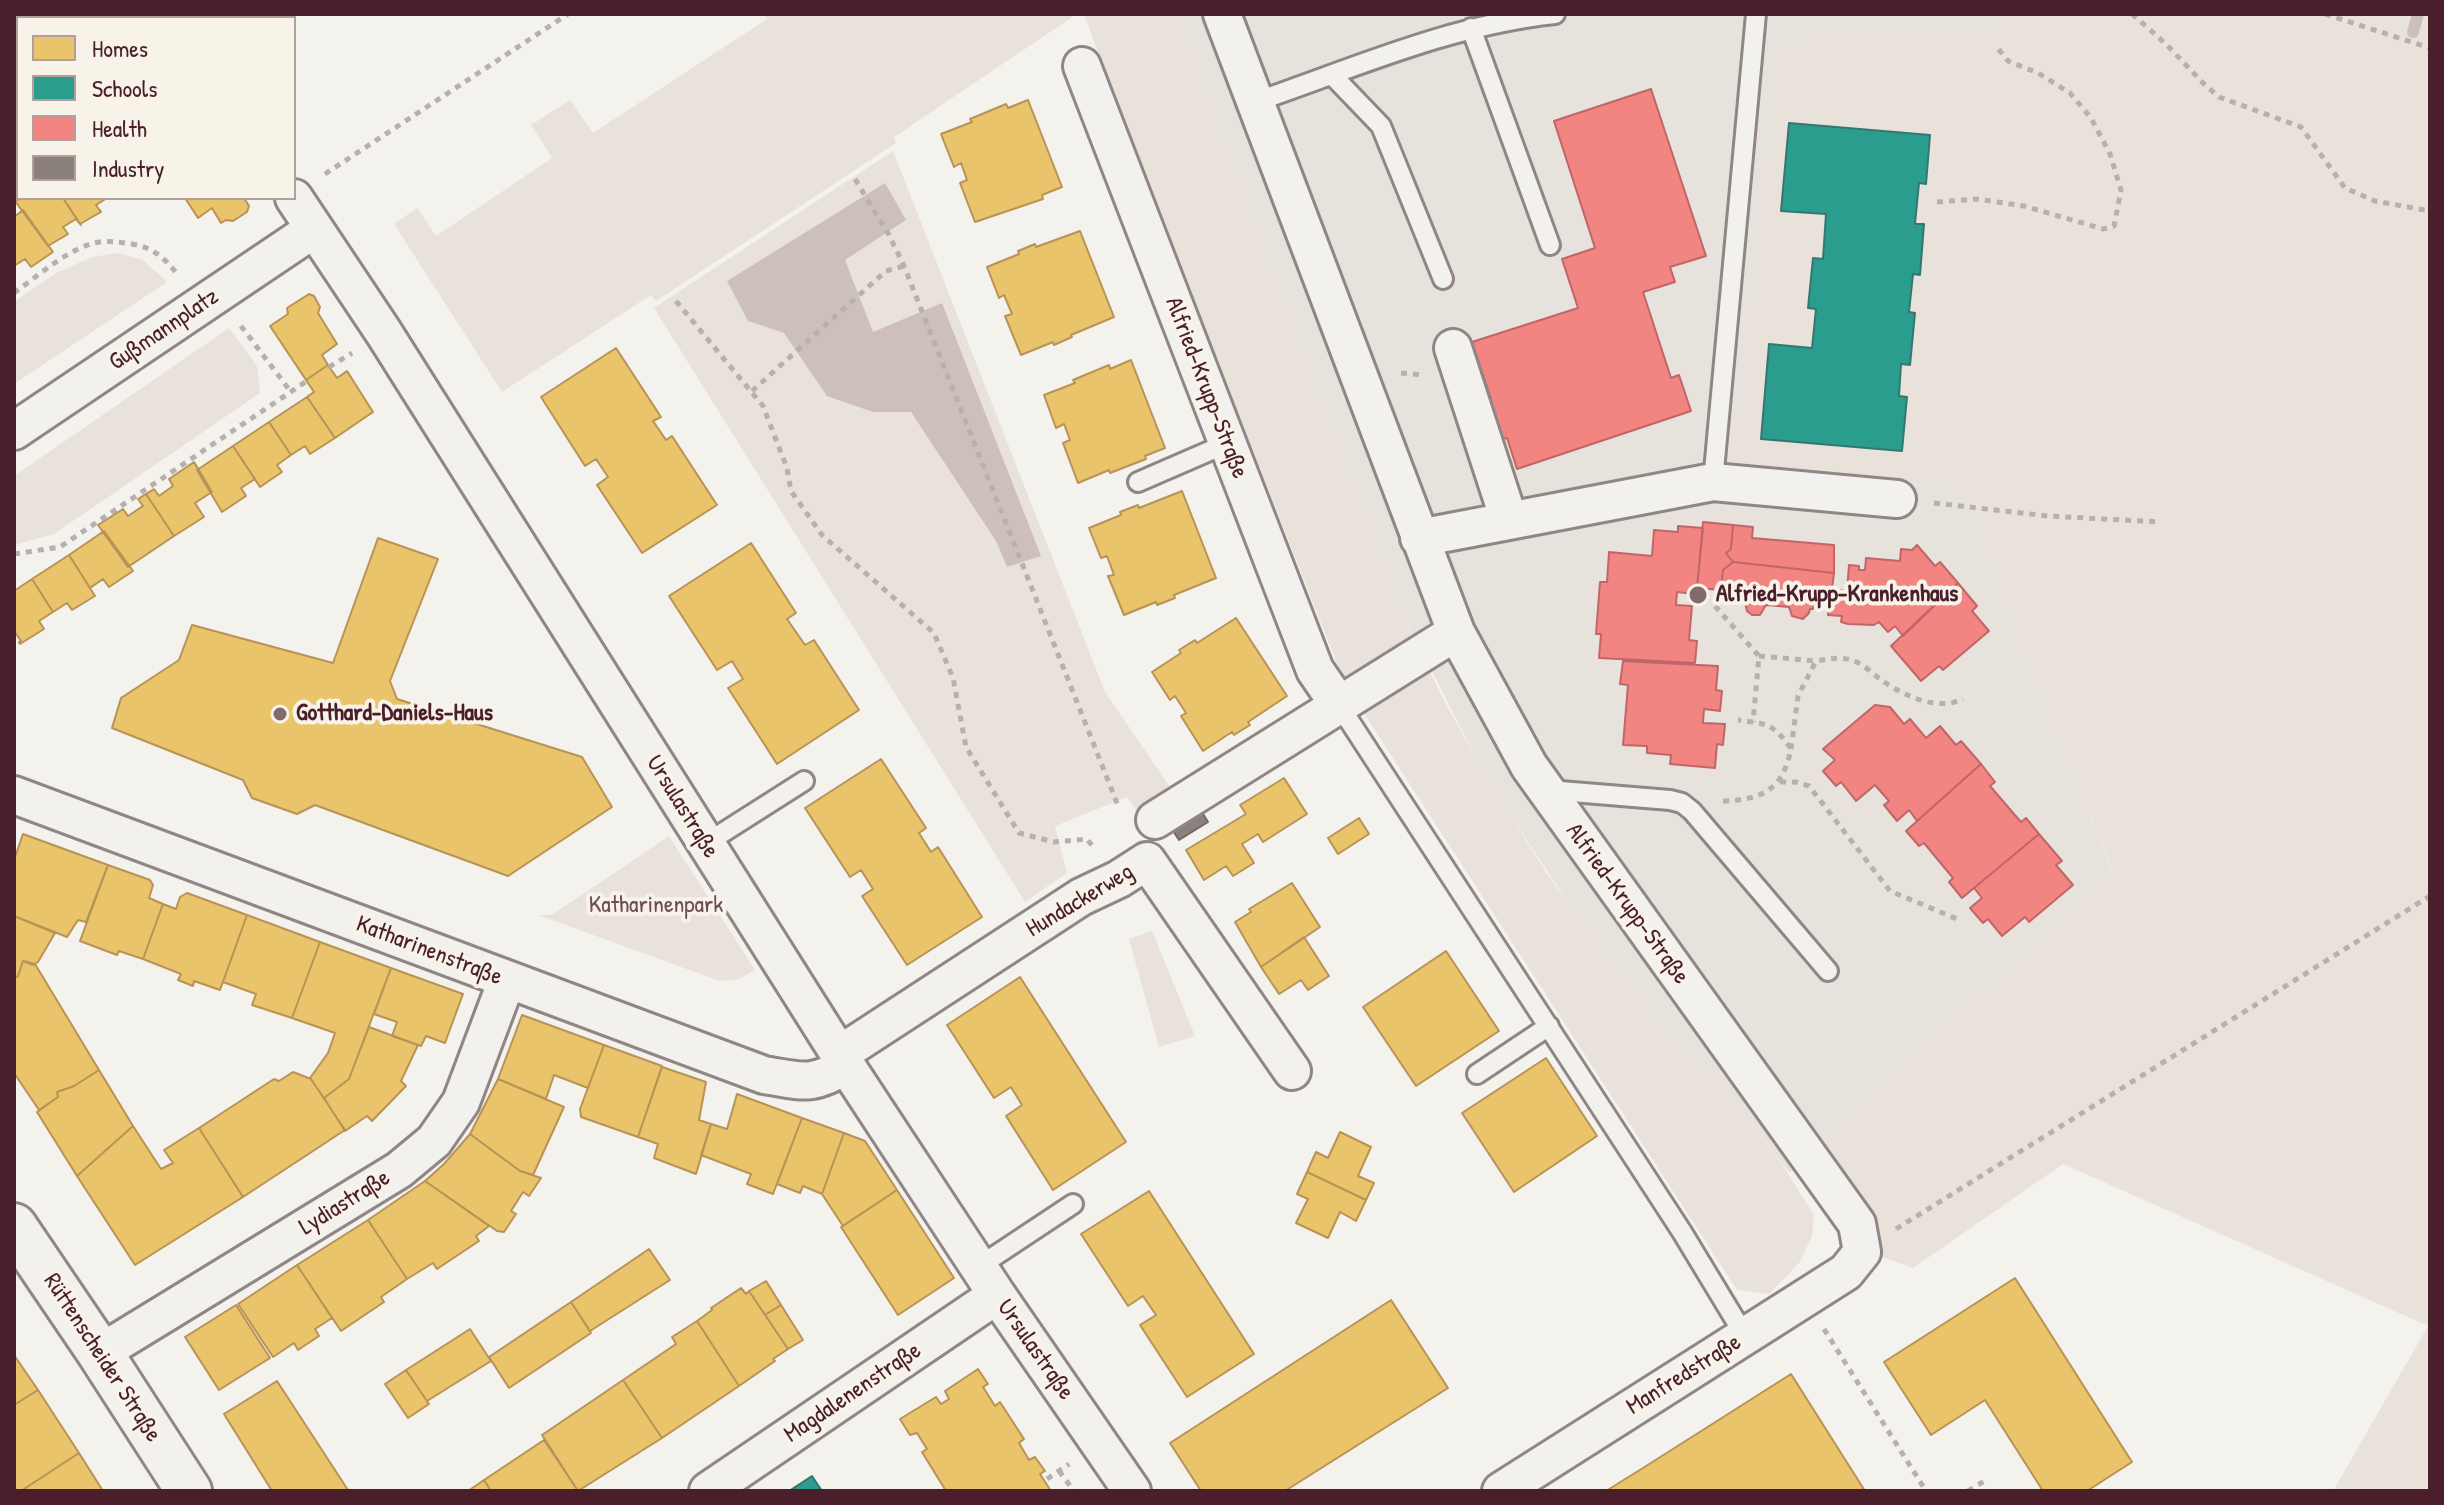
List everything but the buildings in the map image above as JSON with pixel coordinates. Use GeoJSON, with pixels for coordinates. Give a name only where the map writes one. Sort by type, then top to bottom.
{"type":"FeatureCollection","features":[{"type":"Feature","properties":{"kind":"street","name":"Alfried-Krupp-Straße"},"geometry":{"type":"LineString","coordinates":[[1222,14],[1456,632],[1529,766],[1857,1224],[1862,1252]]}},
{"type":"Feature","properties":{"kind":"street","name":"Alfried-Krupp-Straße"},"geometry":{"type":"LineString","coordinates":[[1082,66],[1315,670],[1339,705]]}},
{"type":"Feature","properties":{"kind":"street","name":"Ursulastraße"},"geometry":{"type":"LineString","coordinates":[[305,189],[314,229],[393,346],[843,1059],[988,1281],[1132,1491]]}},
{"type":"Feature","properties":{"kind":"street","name":"Gußmannplatz"},"geometry":{"type":"LineString","coordinates":[[14,431],[314,229]]}},
{"type":"Feature","properties":{"kind":"street"},"geometry":{"type":"LineString","coordinates":[[1453,348],[1509,520]]}},
{"type":"Feature","properties":{"kind":"street"},"geometry":{"type":"LineString","coordinates":[[1419,538],[1713,482],[1897,499]]}},
{"type":"Feature","properties":{"kind":"street"},"geometry":{"type":"LineString","coordinates":[[1139,818],[1339,705],[1456,632]]}},
{"type":"Feature","properties":{"kind":"street","name":"Katharinenstraße"},"geometry":{"type":"LineString","coordinates":[[14,795],[764,1075],[803,1081],[826,1078],[843,1059]]}},
{"type":"Feature","properties":{"kind":"street","name":"Hundackerweg"},"geometry":{"type":"LineString","coordinates":[[843,1059],[1081,897],[1147,861],[1292,1071]]}},
{"type":"Feature","properties":{"kind":"street","name":"Lydiastraße"},"geometry":{"type":"LineString","coordinates":[[100,1353],[399,1170],[434,1141],[461,1102],[507,980]]}},
{"type":"Feature","properties":{"kind":"street","name":"Rüttenscheider Straße"},"geometry":{"type":"LineString","coordinates":[[14,1226],[189,1491]]}},
{"type":"Feature","properties":{"kind":"street","name":"Manfredstraße"},"geometry":{"type":"LineString","coordinates":[[1501,1491],[1846,1272],[1862,1252]]}},
{"type":"Feature","properties":{"kind":"street","name":"Magdalenenstraße"},"geometry":{"type":"LineString","coordinates":[[708,1491],[988,1281]]}},
{"type":"Feature","properties":{"kind":"lane"},"geometry":{"type":"LineString","coordinates":[[1255,102],[1412,45],[1471,28],[1555,14]]}},
{"type":"Feature","properties":{"kind":"lane"},"geometry":{"type":"LineString","coordinates":[[1713,482],[1756,14]]}},
{"type":"Feature","properties":{"kind":"lane"},"geometry":{"type":"LineString","coordinates":[[1471,28],[1550,245]]}},
{"type":"Feature","properties":{"kind":"lane"},"geometry":{"type":"LineString","coordinates":[[1332,75],[1381,126],[1443,279]]}},
{"type":"Feature","properties":{"kind":"lane"},"geometry":{"type":"LineString","coordinates":[[1138,482],[1228,443]]}},
{"type":"Feature","properties":{"kind":"lane"},"geometry":{"type":"LineString","coordinates":[[1339,705],[1682,1232],[1745,1336]]}},
{"type":"Feature","properties":{"kind":"lane"},"geometry":{"type":"LineString","coordinates":[[705,844],[804,781]]}},
{"type":"Feature","properties":{"kind":"lane"},"geometry":{"type":"LineString","coordinates":[[1546,790],[1682,803],[1828,971]]}},
{"type":"Feature","properties":{"kind":"lane"},"geometry":{"type":"LineString","coordinates":[[1477,1074],[1549,1026]]}},
{"type":"Feature","properties":{"kind":"lane"},"geometry":{"type":"LineString","coordinates":[[988,1281],[1073,1204]]}},
{"type":"Feature","properties":{"kind":"path"},"geometry":{"type":"LineString","coordinates":[[305,189],[568,14]]}},
{"type":"Feature","properties":{"kind":"path"},"geometry":{"type":"LineString","coordinates":[[2132,14],[2219,97],[2301,127],[2345,188],[2375,201],[2430,211]]}},
{"type":"Feature","properties":{"kind":"path"},"geometry":{"type":"LineString","coordinates":[[2327,15],[2430,48]]}},
{"type":"Feature","properties":{"kind":"path"},"geometry":{"type":"LineString","coordinates":[[1937,202],[1977,199],[2024,206],[2103,229],[2114,226],[2121,190],[2110,154],[2091,118],[2070,93],[2038,73],[2008,61],[1995,45]]}},
{"type":"Feature","properties":{"kind":"path"},"geometry":{"type":"LineString","coordinates":[[855,179],[904,266],[1028,579],[1139,818]]}},
{"type":"Feature","properties":{"kind":"path"},"geometry":{"type":"LineString","coordinates":[[14,293],[78,250],[94,243],[110,241],[140,245],[155,251],[180,278]]}},
{"type":"Feature","properties":{"kind":"path"},"geometry":{"type":"LineString","coordinates":[[752,391],[886,271],[904,266]]}},
{"type":"Feature","properties":{"kind":"path"},"geometry":{"type":"LineString","coordinates":[[676,301],[763,406],[787,468],[791,491],[822,535],[934,633],[953,678],[966,747],[1019,833],[1054,842],[1087,839],[1119,879]]}},
{"type":"Feature","properties":{"kind":"path"},"geometry":{"type":"LineString","coordinates":[[237,320],[291,392]]}},
{"type":"Feature","properties":{"kind":"path"},"geometry":{"type":"LineString","coordinates":[[329,367],[363,346]]}},
{"type":"Feature","properties":{"kind":"path"},"geometry":{"type":"LineString","coordinates":[[14,554],[60,547],[307,381]]}},
{"type":"Feature","properties":{"kind":"path"},"geometry":{"type":"LineString","coordinates":[[1897,499],[2048,516],[2161,522]]}},
{"type":"Feature","properties":{"kind":"path"},"geometry":{"type":"LineString","coordinates":[[1715,606],[1759,656],[1816,661],[1840,657],[1857,661],[1905,694],[1938,705],[1954,704],[1963,699]]}},
{"type":"Feature","properties":{"kind":"path"},"geometry":{"type":"LineString","coordinates":[[1753,722],[1759,656]]}},
{"type":"Feature","properties":{"kind":"path"},"geometry":{"type":"LineString","coordinates":[[1682,803],[1740,801],[1762,795],[1780,782],[1788,765],[1798,696],[1816,661]]}},
{"type":"Feature","properties":{"kind":"path"},"geometry":{"type":"LineString","coordinates":[[1738,720],[1768,724],[1779,732],[1791,749]]}},
{"type":"Feature","properties":{"kind":"path"},"geometry":{"type":"LineString","coordinates":[[1780,782],[1809,786],[1890,891],[1957,919]]}},
{"type":"Feature","properties":{"kind":"path"},"geometry":{"type":"LineString","coordinates":[[1862,1252],[2430,896]]}},
{"type":"Feature","properties":{"kind":"path"},"geometry":{"type":"LineString","coordinates":[[1818,1319],[1926,1491]]}},
{"type":"Feature","properties":{"kind":"path"},"geometry":{"type":"LineString","coordinates":[[1047,1479],[1061,1469],[1074,1491]]}},
{"type":"Feature","properties":{"kind":"path"},"geometry":{"type":"LineString","coordinates":[[1968,1491],[1986,1480]]}},
{"type":"Feature","properties":{"kind":"shaded area","name":"Alfried-Krupp-Krankenhaus"},"geometry":{"type":"Polygon","coordinates":[[[1175,14],[2006,14],[2004,41],[1968,30],[1737,462],[1971,487],[2003,598],[2113,872],[1790,1173],[1707,1068],[1691,1066],[1681,1058],[1580,920],[1489,783],[1392,593],[1175,14]]]}},
{"type":"Feature","properties":{"kind":"shaded area"},"geometry":{"type":"Polygon","coordinates":[[[885,183],[906,220],[845,260],[873,332],[942,303],[1041,556],[1007,567],[996,541],[911,412],[873,412],[827,396],[784,333],[748,321],[727,281],[885,183]]]}},
{"type":"Feature","properties":{"kind":"green space"},"geometry":{"type":"Polygon","coordinates":[[[764,14],[1077,14],[894,137],[896,143],[656,301],[651,295],[502,392],[394,224],[417,208],[436,236],[552,158],[531,125],[570,100],[593,133],[767,19],[764,14]]]}},
{"type":"Feature","properties":{"kind":"green space"},"geometry":{"type":"Polygon","coordinates":[[[1084,14],[1175,14],[1393,593],[1439,691],[1489,782],[1546,872],[1680,1057],[1692,1066],[1708,1068],[1782,1164],[1814,1215],[1812,1236],[1800,1262],[1769,1294],[1737,1290],[1345,684],[1127,131],[1084,14]]]}},
{"type":"Feature","properties":{"kind":"green space"},"geometry":{"type":"Polygon","coordinates":[[[2006,14],[2430,14],[2430,1491],[2333,1491],[2428,1326],[2063,1164],[1913,1268],[1865,1251],[1811,1156],[2113,871],[2003,598],[1971,487],[1737,463],[1781,45],[1968,30],[2004,41],[2006,14]]]}},
{"type":"Feature","properties":{"kind":"green space"},"geometry":{"type":"Polygon","coordinates":[[[893,151],[1105,692],[1170,787],[1136,810],[1127,797],[1055,826],[1067,873],[1025,902],[654,308],[893,151]]]}},
{"type":"Feature","properties":{"kind":"green space"},"geometry":{"type":"Polygon","coordinates":[[[118,253],[143,260],[167,282],[14,384],[14,302],[56,273],[92,257],[118,253]]]}},
{"type":"Feature","properties":{"kind":"green space"},"geometry":{"type":"Polygon","coordinates":[[[229,328],[257,366],[260,393],[54,534],[14,545],[14,476],[229,328]]]}},
{"type":"Feature","properties":{"kind":"green space","name":"Katharinenpark"},"geometry":{"type":"Polygon","coordinates":[[[669,836],[755,970],[739,979],[720,981],[538,915],[552,915],[669,836]]]}},
{"type":"Feature","properties":{"kind":"green space"},"geometry":{"type":"Polygon","coordinates":[[[1152,931],[1195,1036],[1159,1047],[1129,939],[1152,931]]]}},
{"type":"Feature","properties":{"kind":"waterway"},"geometry":{"type":"LineString","coordinates":[[2413,32],[2418,14]]}},
{"type":"Feature","properties":{"kind":"place","name":"Alfried-Krupp-Krankenhaus"},"geometry":{"type":"Point","coordinates":[1698,595]}},
{"type":"Feature","properties":{"kind":"place","name":"Gotthard-Daniels-Haus"},"geometry":{"type":"Point","coordinates":[280,714]}}]}
